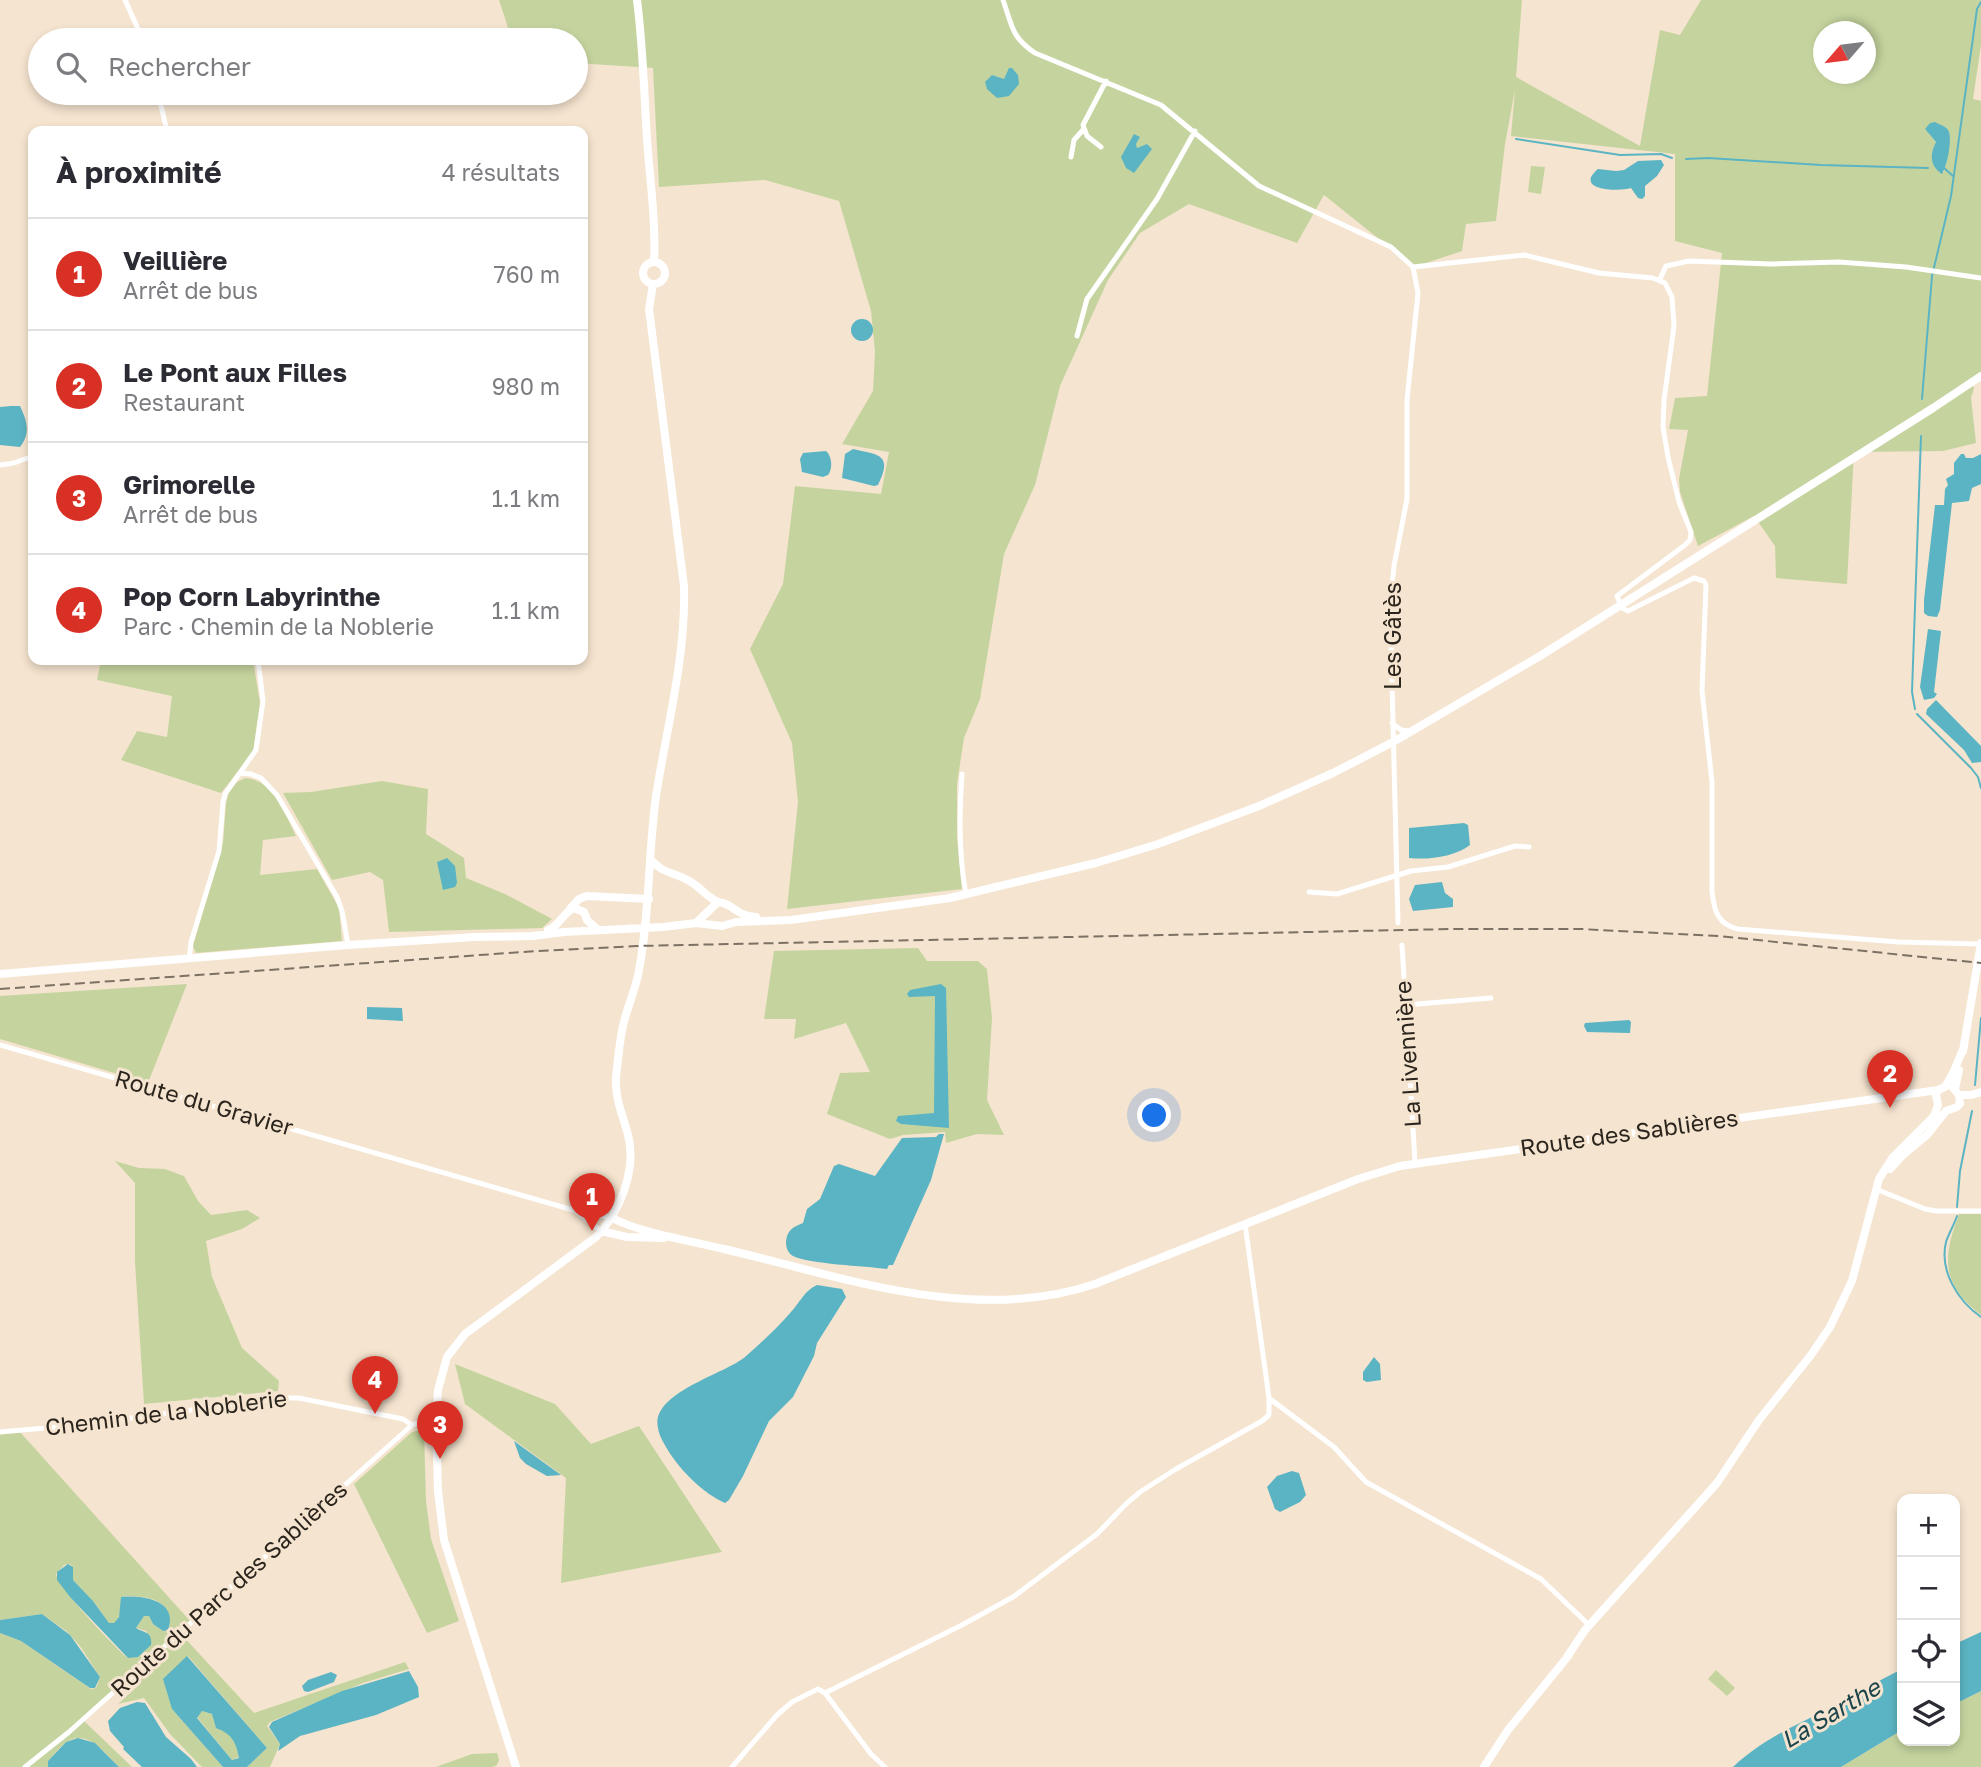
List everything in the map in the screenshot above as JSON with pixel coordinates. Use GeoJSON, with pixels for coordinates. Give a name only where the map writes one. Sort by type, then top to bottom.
{"type":"FeatureCollection","features":[{"type":"Feature","properties":{"kind":"street"},"geometry":{"type":"LineString","coordinates":[[125,0],[138,28]]}},
{"type":"Feature","properties":{"kind":"street"},"geometry":{"type":"LineString","coordinates":[[636,0],[645,71],[650,183],[656,224],[654,262]]}},
{"type":"Feature","properties":{"kind":"street"},"geometry":{"type":"LineString","coordinates":[[1003,0],[1011,29],[1024,46],[1161,105],[1259,186],[1325,219],[1391,247],[1413,267],[1524,255],[1599,273],[1660,279],[1668,288],[1674,316],[1663,427],[1679,502],[1691,532],[1690,540],[1621,591],[1618,596],[1620,605],[1628,611],[1694,578],[1699,578],[1706,585],[1702,691],[1712,782],[1713,903],[1716,913],[1723,923],[1738,929],[1980,946],[1954,1110],[1946,1111],[1927,1135],[1895,1163],[1876,1188]]}},
{"type":"Feature","properties":{"kind":"street"},"geometry":{"type":"LineString","coordinates":[[1101,147],[1087,136],[1083,130],[1083,121],[1106,80]]}},
{"type":"Feature","properties":{"kind":"street"},"geometry":{"type":"LineString","coordinates":[[161,105],[166,126]]}},
{"type":"Feature","properties":{"kind":"street"},"geometry":{"type":"LineString","coordinates":[[1071,157],[1074,141],[1083,130]]}},
{"type":"Feature","properties":{"kind":"street"},"geometry":{"type":"LineString","coordinates":[[1077,335],[1087,299],[1157,199],[1195,131]]}},
{"type":"Feature","properties":{"kind":"street"},"geometry":{"type":"LineString","coordinates":[[1660,279],[1666,266],[1689,261],[1771,264],[1839,262],[1906,267],[1981,278]]}},
{"type":"Feature","properties":{"kind":"street"},"geometry":{"type":"LineString","coordinates":[[654,262],[661,265],[665,275],[662,281],[653,285],[646,281],[643,271],[647,264],[654,262]]}},
{"type":"Feature","properties":{"kind":"street","name":"Les Gâtès"},"geometry":{"type":"LineString","coordinates":[[1398,923],[1390,603],[1394,566],[1408,499],[1408,400],[1418,293],[1413,267]]}},
{"type":"Feature","properties":{"kind":"street"},"geometry":{"type":"LineString","coordinates":[[516,1767],[452,1566],[440,1519],[436,1420],[438,1390],[443,1366],[460,1339],[604,1229],[625,1186],[630,1151],[617,1098],[618,1056],[641,958],[649,899],[656,797],[678,670],[685,607],[649,309],[653,285]]}},
{"type":"Feature","properties":{"kind":"street"},"geometry":{"type":"LineString","coordinates":[[475,937],[533,936],[695,923],[722,926],[729,923],[898,906],[966,895],[1084,867],[1206,827],[1300,788],[1414,731],[1981,378]]}},
{"type":"Feature","properties":{"kind":"street"},"geometry":{"type":"LineString","coordinates":[[0,465],[28,458]]}},
{"type":"Feature","properties":{"kind":"street"},"geometry":{"type":"LineString","coordinates":[[189,958],[191,942],[219,851],[225,794],[256,750],[263,701],[259,665]]}},
{"type":"Feature","properties":{"kind":"street"},"geometry":{"type":"LineString","coordinates":[[1392,722],[1401,730],[1414,731]]}},
{"type":"Feature","properties":{"kind":"street"},"geometry":{"type":"LineString","coordinates":[[242,773],[261,778],[277,795],[337,897],[348,945]]}},
{"type":"Feature","properties":{"kind":"street"},"geometry":{"type":"LineString","coordinates":[[962,774],[960,797],[966,895]]}},
{"type":"Feature","properties":{"kind":"street"},"geometry":{"type":"LineString","coordinates":[[1310,892],[1337,894],[1412,871],[1459,865],[1515,846],[1529,847]]}},
{"type":"Feature","properties":{"kind":"street"},"geometry":{"type":"LineString","coordinates":[[651,860],[662,872],[689,881],[708,897],[726,903],[748,916],[810,916]]}},
{"type":"Feature","properties":{"kind":"street"},"geometry":{"type":"LineString","coordinates":[[650,885],[662,872]]}},
{"type":"Feature","properties":{"kind":"street"},"geometry":{"type":"LineString","coordinates":[[0,974],[546,931],[554,928],[579,899],[587,895],[649,899]]}},
{"type":"Feature","properties":{"kind":"street"},"geometry":{"type":"LineString","coordinates":[[575,932],[585,927],[591,897]]}},
{"type":"Feature","properties":{"kind":"street"},"geometry":{"type":"LineString","coordinates":[[708,897],[710,919],[715,925]]}},
{"type":"Feature","properties":{"kind":"street"},"geometry":{"type":"LineString","coordinates":[[695,923],[718,902]]}},
{"type":"Feature","properties":{"kind":"street"},"geometry":{"type":"LineString","coordinates":[[570,909],[578,908],[598,930]]}},
{"type":"Feature","properties":{"kind":"street"},"geometry":{"type":"LineString","coordinates":[[729,923],[733,916],[732,908]]}},
{"type":"Feature","properties":{"kind":"street"},"geometry":{"type":"LineString","coordinates":[[563,919],[565,927],[575,932]]}},
{"type":"Feature","properties":{"kind":"street","name":"La Livennière"},"geometry":{"type":"LineString","coordinates":[[1402,945],[1415,1163]]}},
{"type":"Feature","properties":{"kind":"street"},"geometry":{"type":"LineString","coordinates":[[1405,1004],[1491,998]]}},
{"type":"Feature","properties":{"kind":"street","name":"Route du Gravier"},"geometry":{"type":"LineString","coordinates":[[0,1045],[573,1210],[611,1218]]}},
{"type":"Feature","properties":{"kind":"street"},"geometry":{"type":"LineString","coordinates":[[1484,1767],[1508,1730],[1576,1642],[1717,1483],[1759,1420],[1826,1334],[1852,1281],[1876,1188],[1886,1165],[1936,1113],[1942,1088],[1964,1047]]}},
{"type":"Feature","properties":{"kind":"street"},"geometry":{"type":"LineString","coordinates":[[1942,1088],[1958,1096],[1981,1095]]}},
{"type":"Feature","properties":{"kind":"street","name":"Route des Sablières"},"geometry":{"type":"LineString","coordinates":[[675,1238],[894,1290],[987,1300],[1018,1300],[1078,1289],[1358,1179],[1415,1163],[1901,1096],[1942,1088]]}},
{"type":"Feature","properties":{"kind":"street","name":"Route des Sablières"},"geometry":{"type":"LineString","coordinates":[[1901,1096],[1922,1096],[1937,1102]]}},
{"type":"Feature","properties":{"kind":"street"},"geometry":{"type":"LineString","coordinates":[[1937,1102],[1946,1111]]}},
{"type":"Feature","properties":{"kind":"street"},"geometry":{"type":"LineString","coordinates":[[1876,1188],[1925,1209],[1981,1211]]}},
{"type":"Feature","properties":{"kind":"street"},"geometry":{"type":"LineString","coordinates":[[573,1210],[604,1229],[627,1237],[675,1238]]}},
{"type":"Feature","properties":{"kind":"street"},"geometry":{"type":"LineString","coordinates":[[611,1218],[675,1238]]}},
{"type":"Feature","properties":{"kind":"street"},"geometry":{"type":"LineString","coordinates":[[1245,1224],[1269,1398],[1269,1415]]}},
{"type":"Feature","properties":{"kind":"street","name":"Chemin de la Noblerie"},"geometry":{"type":"LineString","coordinates":[[0,1432],[80,1425],[280,1398],[299,1398],[403,1419],[412,1425]]}},
{"type":"Feature","properties":{"kind":"street"},"geometry":{"type":"LineString","coordinates":[[1269,1398],[1334,1447],[1366,1482],[1541,1579],[1590,1626]]}},
{"type":"Feature","properties":{"kind":"street"},"geometry":{"type":"LineString","coordinates":[[825,1693],[1013,1597],[1097,1534],[1140,1492],[1275,1411],[1283,1411]]}},
{"type":"Feature","properties":{"kind":"street"},"geometry":{"type":"LineString","coordinates":[[412,1425],[436,1420]]}},
{"type":"Feature","properties":{"kind":"street","name":"Route du Parc des Sablières"},"geometry":{"type":"LineString","coordinates":[[25,1767],[69,1732],[412,1425]]}},
{"type":"Feature","properties":{"kind":"street"},"geometry":{"type":"LineString","coordinates":[[732,1767],[756,1737],[792,1702],[817,1689],[825,1693],[870,1754],[885,1767]]}},
{"type":"Feature","properties":{"kind":"green space"},"geometry":{"type":"Polygon","coordinates":[[[499,0],[1522,0],[1516,77],[1640,146],[1660,30],[1680,35],[1701,0],[1981,0],[1981,45],[1973,99],[1981,101],[1981,372],[1970,381],[1974,388],[1971,398],[1976,443],[1943,451],[1854,452],[1847,584],[1776,578],[1775,546],[1754,516],[1698,546],[1680,492],[1679,479],[1688,430],[1669,429],[1675,398],[1707,396],[1722,253],[1675,241],[1675,154],[1511,136],[1515,90],[1505,144],[1496,221],[1466,224],[1462,251],[1414,267],[1324,195],[1297,243],[1189,204],[1140,233],[1108,280],[1060,386],[1035,485],[1004,554],[980,699],[964,738],[957,784],[957,837],[962,889],[787,909],[798,802],[792,743],[750,649],[783,584],[795,486],[881,494],[889,452],[842,444],[873,391],[875,352],[871,311],[839,201],[765,180],[659,187],[653,68],[588,64],[588,28],[508,28],[499,0]],[[1945,127],[1925,129],[1936,142],[1932,161],[1939,172],[1944,172],[1949,133],[1945,127]]]}},
{"type":"Feature","properties":{"kind":"green space"},"geometry":{"type":"Polygon","coordinates":[[[1531,166],[1545,167],[1541,194],[1528,192],[1531,166]]]}},
{"type":"Feature","properties":{"kind":"green space"},"geometry":{"type":"Polygon","coordinates":[[[100,665],[254,665],[260,703],[253,752],[221,793],[121,760],[137,731],[167,737],[172,696],[97,680],[100,665]]]}},
{"type":"Feature","properties":{"kind":"green space"},"geometry":{"type":"Polygon","coordinates":[[[245,778],[255,780],[271,791],[296,836],[263,840],[260,875],[317,869],[339,908],[342,941],[196,953],[193,946],[223,843],[229,792],[237,782],[245,778]]]}},
{"type":"Feature","properties":{"kind":"green space"},"geometry":{"type":"Polygon","coordinates":[[[382,781],[428,789],[426,834],[464,858],[466,878],[505,894],[552,919],[542,928],[389,932],[383,880],[370,872],[332,880],[283,793],[311,792],[382,781]]]}},
{"type":"Feature","properties":{"kind":"green space"},"geometry":{"type":"Polygon","coordinates":[[[918,948],[927,961],[978,961],[987,969],[992,1018],[987,1100],[1004,1135],[977,1134],[946,1143],[945,1132],[903,1135],[890,1139],[827,1114],[840,1073],[870,1072],[846,1023],[794,1039],[796,1019],[764,1019],[774,951],[918,948]]]}},
{"type":"Feature","properties":{"kind":"green space"},"geometry":{"type":"Polygon","coordinates":[[[187,984],[148,1083],[0,1039],[0,996],[187,984]]]}},
{"type":"Feature","properties":{"kind":"green space"},"geometry":{"type":"Polygon","coordinates":[[[115,1161],[139,1168],[165,1169],[184,1176],[198,1201],[211,1215],[247,1210],[260,1218],[242,1229],[206,1241],[212,1277],[242,1348],[279,1381],[278,1391],[144,1404],[135,1262],[135,1183],[115,1161]]]}},
{"type":"Feature","properties":{"kind":"green space"},"geometry":{"type":"Polygon","coordinates":[[[1959,1214],[1981,1214],[1981,1315],[1958,1292],[1949,1269],[1950,1244],[1959,1214]]]}},
{"type":"Feature","properties":{"kind":"green space"},"geometry":{"type":"Polygon","coordinates":[[[455,1364],[555,1404],[591,1444],[639,1426],[722,1552],[561,1583],[566,1478],[465,1404],[455,1364]]]}},
{"type":"Feature","properties":{"kind":"green space"},"geometry":{"type":"Polygon","coordinates":[[[424,1429],[426,1501],[431,1539],[459,1621],[427,1633],[354,1484],[412,1432],[424,1429]]]}},
{"type":"Feature","properties":{"kind":"green space"},"geometry":{"type":"Polygon","coordinates":[[[0,1431],[20,1432],[191,1622],[83,1720],[132,1767],[119,1767],[90,1741],[75,1738],[60,1748],[48,1761],[48,1767],[0,1767],[0,1633],[21,1641],[91,1689],[96,1688],[100,1677],[80,1646],[66,1631],[42,1614],[0,1620],[0,1431]],[[70,1564],[64,1565],[56,1574],[59,1581],[87,1617],[128,1658],[151,1642],[146,1631],[136,1628],[144,1616],[149,1616],[153,1624],[163,1631],[169,1628],[167,1610],[156,1601],[141,1597],[124,1596],[118,1619],[109,1623],[73,1580],[73,1567],[70,1564]]]}},
{"type":"Feature","properties":{"kind":"green space"},"geometry":{"type":"Polygon","coordinates":[[[181,1634],[254,1713],[405,1662],[409,1669],[363,1683],[270,1722],[267,1726],[280,1744],[270,1767],[247,1767],[267,1748],[188,1656],[172,1709],[223,1767],[202,1767],[170,1734],[144,1698],[118,1704],[141,1683],[139,1673],[181,1634]]]}},
{"type":"Feature","properties":{"kind":"green space"},"geometry":{"type":"Polygon","coordinates":[[[1716,1670],[1735,1688],[1727,1696],[1708,1679],[1716,1670]]]}},
{"type":"Feature","properties":{"kind":"green space"},"geometry":{"type":"Polygon","coordinates":[[[1981,1691],[1981,1767],[1841,1767],[1897,1733],[1897,1746],[1960,1746],[1960,1702],[1981,1691]]]}},
{"type":"Feature","properties":{"kind":"green space"},"geometry":{"type":"Polygon","coordinates":[[[202,1711],[212,1714],[235,1740],[239,1757],[232,1760],[197,1717],[202,1711]]]}},
{"type":"Feature","properties":{"kind":"green space"},"geometry":{"type":"Polygon","coordinates":[[[497,1753],[499,1760],[493,1767],[436,1767],[472,1754],[497,1753]]]}},
{"type":"Feature","properties":{"kind":"water"},"geometry":{"type":"Polygon","coordinates":[[[1009,68],[1018,75],[1019,84],[1009,96],[997,98],[987,89],[985,82],[992,75],[1004,79],[1009,68]]]}},
{"type":"Feature","properties":{"kind":"water"},"geometry":{"type":"Polygon","coordinates":[[[1935,122],[1947,128],[1950,136],[1949,154],[1942,174],[1932,159],[1936,142],[1925,129],[1935,122]]]}},
{"type":"Feature","properties":{"kind":"water"},"geometry":{"type":"Polygon","coordinates":[[[1134,134],[1140,137],[1137,148],[1147,144],[1152,149],[1134,173],[1126,168],[1121,157],[1134,134]]]}},
{"type":"Feature","properties":{"kind":"water"},"geometry":{"type":"Polygon","coordinates":[[[1661,160],[1664,165],[1657,176],[1645,186],[1645,196],[1642,199],[1638,198],[1631,188],[1600,188],[1591,181],[1598,169],[1624,170],[1638,161],[1661,160]]]}},
{"type":"Feature","properties":{"kind":"water"},"geometry":{"type":"Polygon","coordinates":[[[862,319],[870,322],[873,330],[870,338],[862,341],[854,338],[851,330],[854,322],[862,319]]]}},
{"type":"Feature","properties":{"kind":"water"},"geometry":{"type":"Polygon","coordinates":[[[20,406],[26,422],[26,437],[20,447],[0,445],[0,407],[20,406]]]}},
{"type":"Feature","properties":{"kind":"water"},"geometry":{"type":"Polygon","coordinates":[[[853,449],[876,455],[884,462],[878,485],[842,478],[845,454],[853,449]]]}},
{"type":"Feature","properties":{"kind":"water"},"geometry":{"type":"Polygon","coordinates":[[[826,451],[831,463],[828,475],[823,477],[802,472],[800,459],[803,453],[826,451]]]}},
{"type":"Feature","properties":{"kind":"water"},"geometry":{"type":"Polygon","coordinates":[[[1961,454],[1966,458],[1973,458],[1981,454],[1981,484],[1972,488],[1969,501],[1952,503],[1940,610],[1937,617],[1928,616],[1924,613],[1924,600],[1935,505],[1944,505],[1945,489],[1948,485],[1946,479],[1954,474],[1954,463],[1961,454]]]}},
{"type":"Feature","properties":{"kind":"water"},"geometry":{"type":"Polygon","coordinates":[[[1928,629],[1941,631],[1934,692],[1937,694],[1934,698],[1924,700],[1920,687],[1928,629]]]}},
{"type":"Feature","properties":{"kind":"water"},"geometry":{"type":"Polygon","coordinates":[[[1936,700],[1981,746],[1981,762],[1972,763],[1964,750],[1926,714],[1936,700]]]}},
{"type":"Feature","properties":{"kind":"water"},"geometry":{"type":"Polygon","coordinates":[[[1464,823],[1468,825],[1470,845],[1464,849],[1441,857],[1409,858],[1409,828],[1464,823]]]}},
{"type":"Feature","properties":{"kind":"water"},"geometry":{"type":"Polygon","coordinates":[[[447,858],[455,866],[457,883],[455,887],[443,890],[437,862],[447,858]]]}},
{"type":"Feature","properties":{"kind":"water"},"geometry":{"type":"Polygon","coordinates":[[[1442,882],[1445,893],[1453,899],[1453,907],[1413,911],[1409,899],[1415,885],[1442,882]]]}},
{"type":"Feature","properties":{"kind":"water"},"geometry":{"type":"Polygon","coordinates":[[[941,984],[946,988],[949,1128],[901,1124],[896,1121],[898,1116],[934,1113],[935,996],[909,997],[907,994],[910,990],[941,984]]]}},
{"type":"Feature","properties":{"kind":"water"},"geometry":{"type":"Polygon","coordinates":[[[367,1007],[402,1008],[403,1021],[367,1019],[367,1007]]]}},
{"type":"Feature","properties":{"kind":"water"},"geometry":{"type":"Polygon","coordinates":[[[1629,1020],[1630,1033],[1587,1032],[1584,1026],[1585,1023],[1629,1020]]]}},
{"type":"Feature","properties":{"kind":"water"},"geometry":{"type":"Polygon","coordinates":[[[944,1134],[931,1180],[893,1265],[889,1265],[887,1269],[824,1263],[801,1259],[790,1253],[786,1244],[789,1232],[803,1223],[807,1209],[820,1199],[834,1166],[839,1164],[875,1176],[902,1138],[936,1137],[944,1134]]]}},
{"type":"Feature","properties":{"kind":"water"},"geometry":{"type":"Polygon","coordinates":[[[817,1285],[842,1289],[846,1297],[817,1343],[814,1356],[793,1397],[769,1421],[743,1476],[725,1503],[701,1488],[674,1460],[660,1434],[659,1416],[665,1405],[677,1395],[745,1357],[780,1324],[806,1293],[817,1285]]]}},
{"type":"Feature","properties":{"kind":"water"},"geometry":{"type":"Polygon","coordinates":[[[1374,1357],[1380,1364],[1381,1380],[1367,1382],[1363,1380],[1363,1372],[1374,1357]]]}},
{"type":"Feature","properties":{"kind":"water"},"geometry":{"type":"Polygon","coordinates":[[[514,1441],[561,1475],[547,1476],[526,1464],[520,1458],[514,1441]]]}},
{"type":"Feature","properties":{"kind":"water"},"geometry":{"type":"Polygon","coordinates":[[[1292,1471],[1299,1473],[1306,1495],[1300,1502],[1280,1512],[1275,1509],[1267,1487],[1277,1476],[1292,1471]]]}},
{"type":"Feature","properties":{"kind":"water"},"geometry":{"type":"Polygon","coordinates":[[[68,1564],[73,1567],[73,1580],[109,1623],[114,1623],[119,1617],[121,1597],[139,1597],[164,1606],[170,1620],[168,1630],[163,1631],[153,1624],[149,1616],[144,1616],[136,1628],[149,1635],[151,1645],[138,1657],[128,1658],[57,1580],[57,1572],[68,1564]]]}},
{"type":"Feature","properties":{"kind":"water"},"geometry":{"type":"Polygon","coordinates":[[[42,1614],[70,1635],[100,1677],[95,1688],[90,1688],[21,1641],[0,1633],[0,1620],[42,1614]]]}},
{"type":"Feature","properties":{"kind":"water"},"geometry":{"type":"Polygon","coordinates":[[[1981,1632],[1981,1691],[1960,1702],[1960,1683],[1960,1642],[1981,1632]]]}},
{"type":"Feature","properties":{"kind":"water"},"geometry":{"type":"Polygon","coordinates":[[[187,1656],[267,1748],[247,1767],[223,1767],[172,1709],[163,1679],[187,1656]],[[202,1711],[197,1718],[232,1760],[239,1758],[232,1739],[216,1728],[212,1714],[202,1711]]]}},
{"type":"Feature","properties":{"kind":"water"},"geometry":{"type":"Polygon","coordinates":[[[409,1671],[418,1687],[419,1697],[376,1715],[300,1736],[278,1751],[280,1744],[269,1727],[272,1722],[342,1691],[409,1671]]]}},
{"type":"Feature","properties":{"kind":"water"},"geometry":{"type":"Polygon","coordinates":[[[331,1672],[337,1675],[334,1682],[308,1692],[304,1691],[302,1686],[308,1680],[331,1672]]]}},
{"type":"Feature","properties":{"kind":"water","name":"La Sarthe"},"geometry":{"type":"Polygon","coordinates":[[[1897,1672],[1897,1733],[1841,1767],[1733,1767],[1779,1734],[1897,1672]]]}},
{"type":"Feature","properties":{"kind":"water"},"geometry":{"type":"Polygon","coordinates":[[[137,1702],[145,1703],[166,1737],[197,1767],[142,1767],[123,1749],[110,1731],[108,1721],[120,1708],[137,1702]]]}},
{"type":"Feature","properties":{"kind":"water"},"geometry":{"type":"Polygon","coordinates":[[[78,1738],[95,1743],[119,1767],[48,1767],[48,1761],[66,1742],[78,1738]]]}},
{"type":"Feature","properties":{"kind":"waterway"},"geometry":{"type":"LineString","coordinates":[[1922,399],[1932,276],[1951,196],[1977,9],[1981,2]]}},
{"type":"Feature","properties":{"kind":"waterway"},"geometry":{"type":"LineString","coordinates":[[1516,139],[1620,155],[1661,154],[1672,158]]}},
{"type":"Feature","properties":{"kind":"waterway"},"geometry":{"type":"LineString","coordinates":[[1686,159],[1928,168]]}},
{"type":"Feature","properties":{"kind":"waterway"},"geometry":{"type":"LineString","coordinates":[[1944,168],[1953,176]]}},
{"type":"Feature","properties":{"kind":"waterway"},"geometry":{"type":"LineString","coordinates":[[1915,709],[1912,692],[1921,436]]}},
{"type":"Feature","properties":{"kind":"waterway"},"geometry":{"type":"LineString","coordinates":[[1917,714],[1971,768],[1978,777],[1981,788]]}},
{"type":"Feature","properties":{"kind":"waterway"},"geometry":{"type":"LineString","coordinates":[[1975,1085],[1981,1018]]}},
{"type":"Feature","properties":{"kind":"waterway"},"geometry":{"type":"LineString","coordinates":[[1957,1207],[1960,1171],[1972,1111]]}},
{"type":"Feature","properties":{"kind":"waterway"},"geometry":{"type":"LineString","coordinates":[[1957,1216],[1946,1242],[1945,1264],[1958,1294],[1981,1317]]}},
{"type":"Feature","properties":{"kind":"railway"},"geometry":{"type":"LineString","coordinates":[[0,989],[636,946],[1452,929],[1581,929],[1718,936],[1981,963]]}},
{"type":"Feature","properties":{"kind":"place","name":"Le Pont aux Filles"},"geometry":{"type":"Point","coordinates":[1890,1108]}},
{"type":"Feature","properties":{"kind":"place","name":"Veillière"},"geometry":{"type":"Point","coordinates":[592,1231]}},
{"type":"Feature","properties":{"kind":"place","name":"Pop Corn Labyrinthe"},"geometry":{"type":"Point","coordinates":[375,1414]}},
{"type":"Feature","properties":{"kind":"place","name":"Grimorelle"},"geometry":{"type":"Point","coordinates":[440,1459]}}]}
